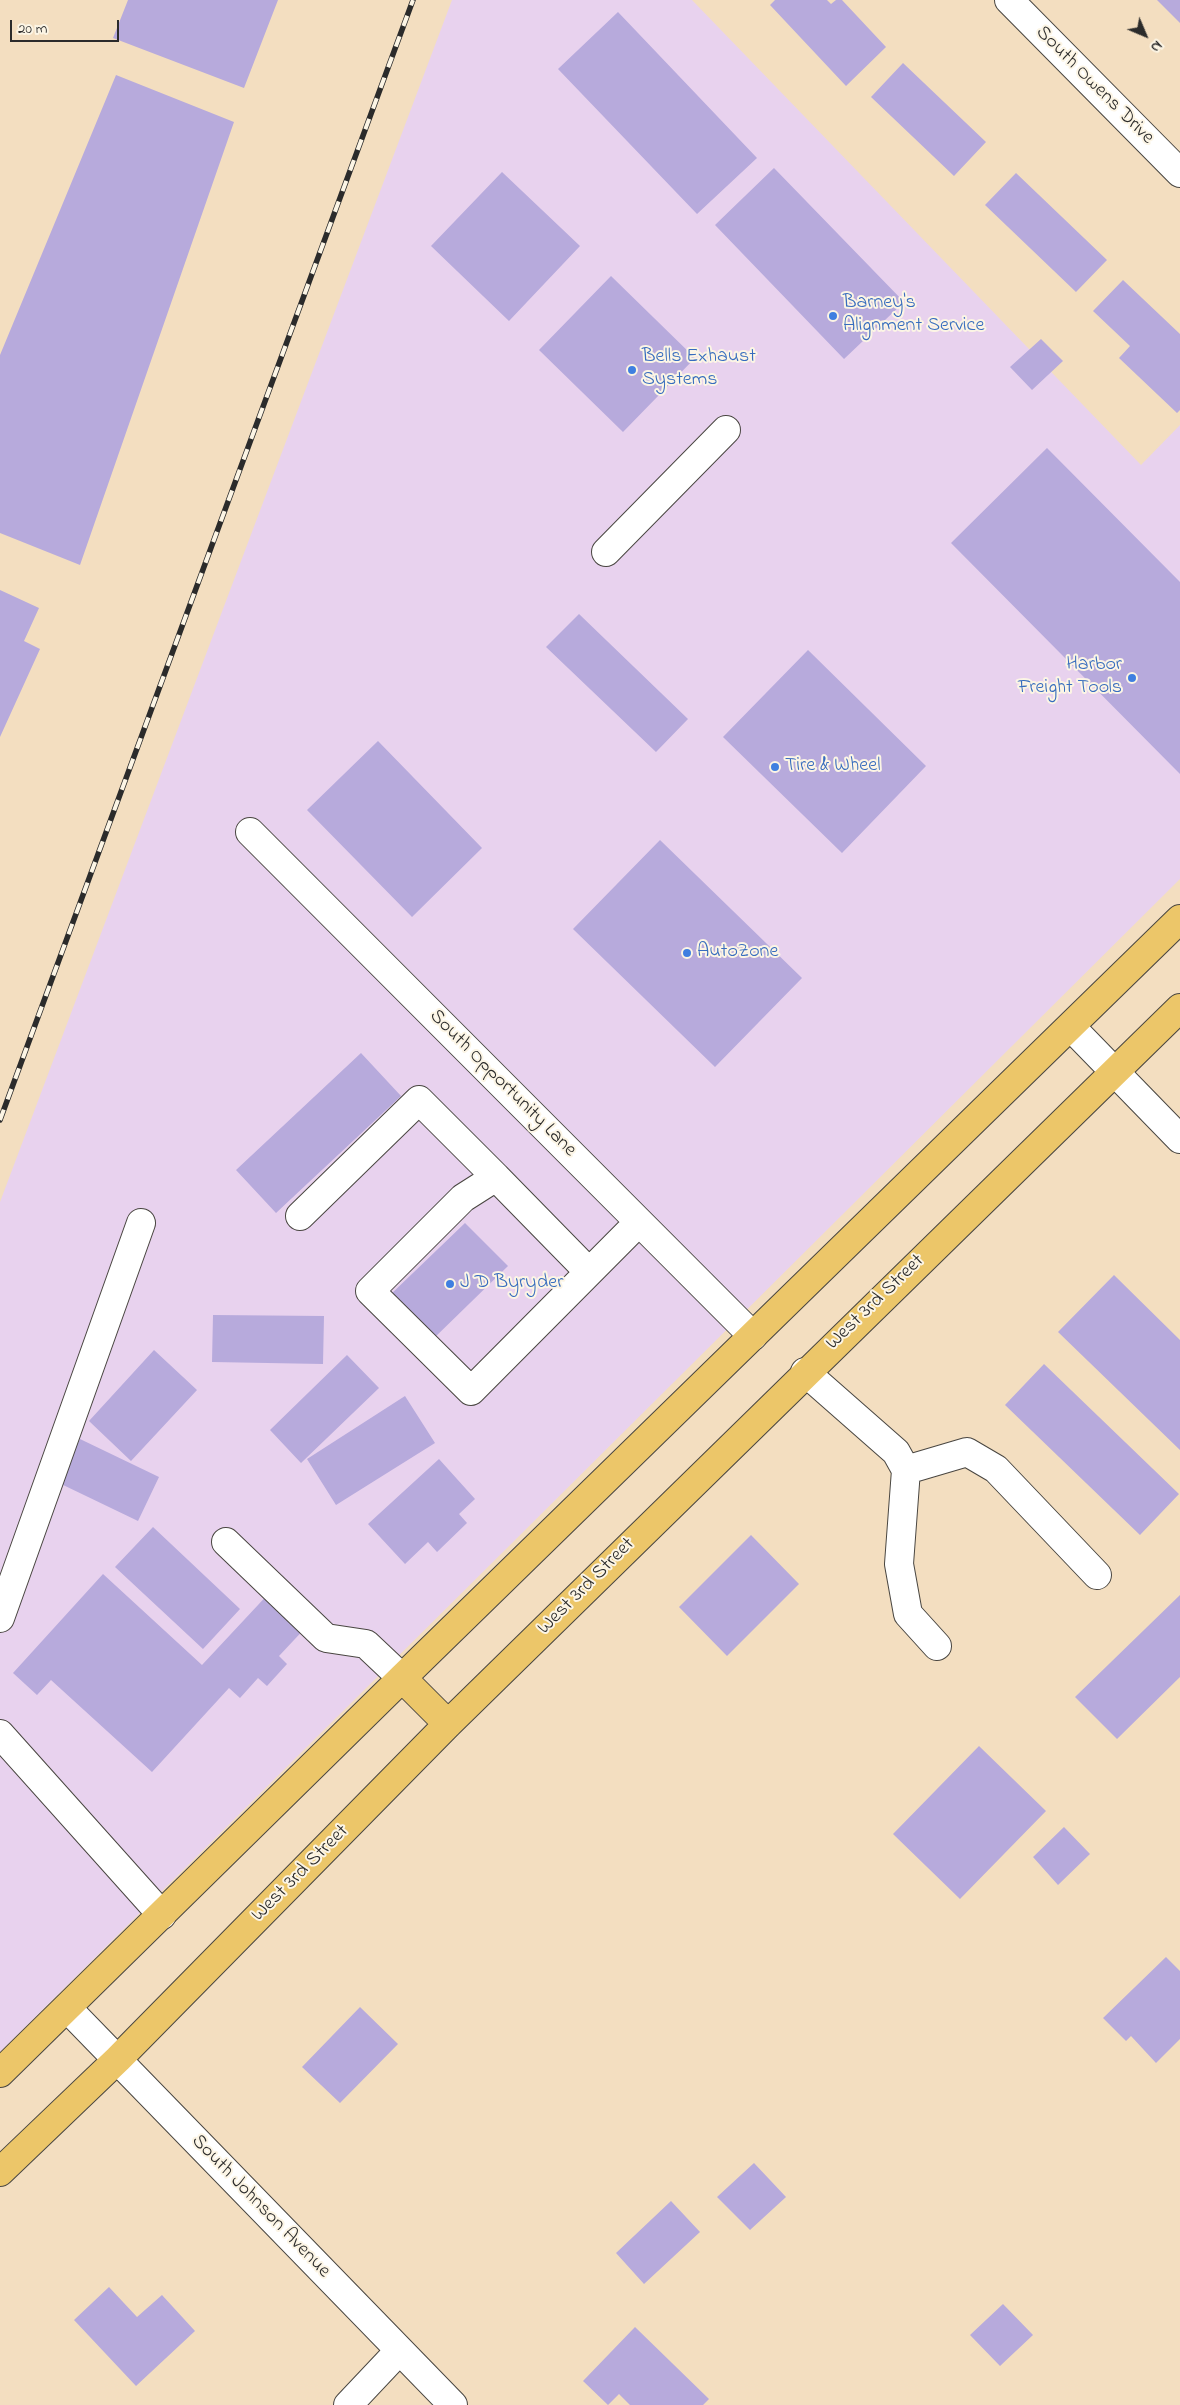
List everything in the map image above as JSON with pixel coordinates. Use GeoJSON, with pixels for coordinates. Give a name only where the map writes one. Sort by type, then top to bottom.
{"type":"FeatureCollection","features":[{"type":"Feature","properties":{"kind":"main road"},"geometry":{"type":"LineString","coordinates":[[0,2073],[402,1678],[1180,920]]}},
{"type":"Feature","properties":{"kind":"main road","name":"West 3rd Street"},"geometry":{"type":"LineString","coordinates":[[0,2172],[118,2060],[448,1724],[805,1372],[1180,1008]]}},
{"type":"Feature","properties":{"kind":"main road"},"geometry":{"type":"LineString","coordinates":[[402,1678],[448,1724]]}},
{"type":"Feature","properties":{"kind":"street","name":"South Owens Drive"},"geometry":{"type":"LineString","coordinates":[[1009,0],[1180,173]]}},
{"type":"Feature","properties":{"kind":"street"},"geometry":{"type":"LineString","coordinates":[[606,552],[726,430]]}},
{"type":"Feature","properties":{"kind":"street","name":"South Opportunity Lane"},"geometry":{"type":"LineString","coordinates":[[250,832],[753,1336]]}},
{"type":"Feature","properties":{"kind":"street"},"geometry":{"type":"LineString","coordinates":[[1071,1027],[1180,1139]]}},
{"type":"Feature","properties":{"kind":"street"},"geometry":{"type":"LineString","coordinates":[[300,1216],[418,1100],[589,1272]]}},
{"type":"Feature","properties":{"kind":"street"},"geometry":{"type":"LineString","coordinates":[[496,1177],[463,1198],[370,1291],[471,1391],[639,1222]]}},
{"type":"Feature","properties":{"kind":"street"},"geometry":{"type":"LineString","coordinates":[[0,1618],[140,1223]]}},
{"type":"Feature","properties":{"kind":"street"},"geometry":{"type":"LineString","coordinates":[[805,1372],[896,1452],[906,1470],[900,1564],[908,1614],[938,1646]]}},
{"type":"Feature","properties":{"kind":"street"},"geometry":{"type":"LineString","coordinates":[[906,1470],[967,1452],[996,1469],[1097,1575]]}},
{"type":"Feature","properties":{"kind":"street"},"geometry":{"type":"LineString","coordinates":[[226,1542],[326,1638],[366,1644],[402,1678]]}},
{"type":"Feature","properties":{"kind":"street"},"geometry":{"type":"LineString","coordinates":[[0,1734],[162,1915]]}},
{"type":"Feature","properties":{"kind":"street","name":"South Johnson Avenue"},"geometry":{"type":"LineString","coordinates":[[67,2008],[398,2351],[453,2405]]}},
{"type":"Feature","properties":{"kind":"street"},"geometry":{"type":"LineString","coordinates":[[348,2405],[398,2351]]}},
{"type":"Feature","properties":{"kind":"shaded area"},"geometry":{"type":"Polygon","coordinates":[[[452,0],[692,0],[1141,465],[1180,425],[1180,879],[0,2052],[0,1202],[452,0]]]}},
{"type":"Feature","properties":{"kind":"building"},"geometry":{"type":"Polygon","coordinates":[[[128,0],[278,0],[244,88],[113,38],[128,0]]]}},
{"type":"Feature","properties":{"kind":"building"},"geometry":{"type":"Polygon","coordinates":[[[775,0],[827,0],[831,4],[836,0],[842,0],[886,47],[846,86],[770,5],[775,0]]]}},
{"type":"Feature","properties":{"kind":"building"},"geometry":{"type":"Polygon","coordinates":[[[1157,0],[1180,0],[1180,23],[1157,0]]]}},
{"type":"Feature","properties":{"kind":"building"},"geometry":{"type":"Polygon","coordinates":[[[618,12],[757,158],[697,214],[558,69],[618,12]]]}},
{"type":"Feature","properties":{"kind":"building"},"geometry":{"type":"Polygon","coordinates":[[[903,63],[986,142],[954,176],[871,97],[903,63]]]}},
{"type":"Feature","properties":{"kind":"building"},"geometry":{"type":"Polygon","coordinates":[[[116,75],[234,122],[80,565],[0,533],[0,355],[116,75]]]}},
{"type":"Feature","properties":{"kind":"building"},"geometry":{"type":"Polygon","coordinates":[[[774,168],[904,302],[844,359],[715,225],[774,168]]]}},
{"type":"Feature","properties":{"kind":"building"},"geometry":{"type":"Polygon","coordinates":[[[502,172],[580,246],[509,321],[431,246],[502,172]]]}},
{"type":"Feature","properties":{"kind":"building"},"geometry":{"type":"Polygon","coordinates":[[[1016,173],[1107,260],[1076,292],[985,205],[1016,173]]]}},
{"type":"Feature","properties":{"kind":"building"},"geometry":{"type":"Polygon","coordinates":[[[611,276],[695,358],[623,432],[539,350],[611,276]]]}},
{"type":"Feature","properties":{"kind":"building"},"geometry":{"type":"Polygon","coordinates":[[[1123,280],[1180,334],[1180,410],[1177,413],[1119,358],[1130,346],[1093,311],[1123,280]]]}},
{"type":"Feature","properties":{"kind":"building"},"geometry":{"type":"Polygon","coordinates":[[[1041,339],[1063,361],[1032,390],[1010,367],[1041,339]]]}},
{"type":"Feature","properties":{"kind":"building","name":"Harbor Freight Tools"},"geometry":{"type":"Polygon","coordinates":[[[1047,448],[1180,582],[1180,774],[951,543],[1047,448]]]}},
{"type":"Feature","properties":{"kind":"building"},"geometry":{"type":"Polygon","coordinates":[[[0,590],[39,608],[24,641],[40,649],[0,737],[0,590]]]}},
{"type":"Feature","properties":{"kind":"building"},"geometry":{"type":"Polygon","coordinates":[[[579,614],[688,719],[656,752],[546,647],[579,614]]]}},
{"type":"Feature","properties":{"kind":"building"},"geometry":{"type":"Polygon","coordinates":[[[808,650],[926,766],[842,853],[723,737],[808,650]]]}},
{"type":"Feature","properties":{"kind":"building"},"geometry":{"type":"Polygon","coordinates":[[[378,741],[482,848],[412,917],[307,810],[378,741]]]}},
{"type":"Feature","properties":{"kind":"building","name":"AutoZone"},"geometry":{"type":"Polygon","coordinates":[[[660,840],[802,978],[715,1067],[573,929],[660,840]]]}},
{"type":"Feature","properties":{"kind":"building"},"geometry":{"type":"Polygon","coordinates":[[[361,1053],[401,1096],[276,1213],[236,1170],[361,1053]]]}},
{"type":"Feature","properties":{"kind":"building"},"geometry":{"type":"Polygon","coordinates":[[[465,1223],[508,1266],[431,1341],[388,1297],[465,1223]]]}},
{"type":"Feature","properties":{"kind":"building"},"geometry":{"type":"Polygon","coordinates":[[[1114,1275],[1180,1340],[1180,1450],[1058,1332],[1114,1275]]]}},
{"type":"Feature","properties":{"kind":"building"},"geometry":{"type":"Polygon","coordinates":[[[213,1315],[324,1316],[323,1364],[212,1362],[213,1315]]]}},
{"type":"Feature","properties":{"kind":"building"},"geometry":{"type":"Polygon","coordinates":[[[154,1350],[197,1390],[131,1461],[89,1421],[154,1350]]]}},
{"type":"Feature","properties":{"kind":"building"},"geometry":{"type":"Polygon","coordinates":[[[347,1355],[379,1388],[301,1463],[270,1430],[347,1355]]]}},
{"type":"Feature","properties":{"kind":"building"},"geometry":{"type":"Polygon","coordinates":[[[1044,1364],[1179,1494],[1140,1535],[1005,1405],[1044,1364]]]}},
{"type":"Feature","properties":{"kind":"building"},"geometry":{"type":"Polygon","coordinates":[[[405,1396],[435,1443],[336,1505],[307,1459],[405,1396]]]}},
{"type":"Feature","properties":{"kind":"building"},"geometry":{"type":"Polygon","coordinates":[[[80,1439],[159,1477],[138,1521],[59,1483],[80,1439]]]}},
{"type":"Feature","properties":{"kind":"building"},"geometry":{"type":"Polygon","coordinates":[[[439,1459],[475,1499],[459,1514],[467,1523],[437,1552],[428,1542],[405,1564],[368,1524],[439,1459]]]}},
{"type":"Feature","properties":{"kind":"building"},"geometry":{"type":"Polygon","coordinates":[[[153,1527],[240,1609],[203,1649],[115,1567],[153,1527]]]}},
{"type":"Feature","properties":{"kind":"building"},"geometry":{"type":"Polygon","coordinates":[[[751,1535],[799,1584],[727,1656],[679,1607],[751,1535]]]}},
{"type":"Feature","properties":{"kind":"building"},"geometry":{"type":"Polygon","coordinates":[[[103,1574],[202,1665],[272,1590],[309,1624],[279,1656],[287,1664],[267,1686],[258,1678],[240,1698],[229,1688],[152,1772],[51,1680],[37,1695],[13,1673],[103,1574]]]}},
{"type":"Feature","properties":{"kind":"building"},"geometry":{"type":"Polygon","coordinates":[[[1180,1595],[1180,1677],[1117,1739],[1075,1697],[1180,1595]]]}},
{"type":"Feature","properties":{"kind":"building"},"geometry":{"type":"Polygon","coordinates":[[[979,1746],[1046,1811],[960,1899],[893,1834],[979,1746]]]}},
{"type":"Feature","properties":{"kind":"building"},"geometry":{"type":"Polygon","coordinates":[[[1064,1827],[1090,1854],[1058,1885],[1033,1857],[1064,1827]]]}},
{"type":"Feature","properties":{"kind":"building"},"geometry":{"type":"Polygon","coordinates":[[[1166,1957],[1180,1971],[1180,2039],[1156,2063],[1131,2036],[1126,2041],[1103,2018],[1166,1957]]]}},
{"type":"Feature","properties":{"kind":"building"},"geometry":{"type":"Polygon","coordinates":[[[360,2007],[398,2044],[340,2103],[302,2067],[360,2007]]]}},
{"type":"Feature","properties":{"kind":"building"},"geometry":{"type":"Polygon","coordinates":[[[754,2163],[786,2197],[750,2230],[717,2197],[754,2163]]]}},
{"type":"Feature","properties":{"kind":"building"},"geometry":{"type":"Polygon","coordinates":[[[671,2201],[700,2232],[644,2284],[616,2253],[671,2201]]]}},
{"type":"Feature","properties":{"kind":"building"},"geometry":{"type":"Polygon","coordinates":[[[109,2287],[137,2317],[162,2295],[195,2331],[136,2386],[74,2320],[109,2287]]]}},
{"type":"Feature","properties":{"kind":"building"},"geometry":{"type":"Polygon","coordinates":[[[1003,2304],[1033,2335],[1000,2366],[970,2335],[1003,2304]]]}},
{"type":"Feature","properties":{"kind":"building"},"geometry":{"type":"Polygon","coordinates":[[[635,2327],[709,2399],[703,2405],[630,2405],[619,2394],[608,2405],[583,2381],[635,2327]]]}},
{"type":"Feature","properties":{"kind":"railway"},"geometry":{"type":"LineString","coordinates":[[0,1120],[413,0]]}},
{"type":"Feature","properties":{"kind":"place","name":"Barney's Alignment Service"},"geometry":{"type":"Point","coordinates":[833,316]}},
{"type":"Feature","properties":{"kind":"place","name":"Bells Exhaust Systems"},"geometry":{"type":"Point","coordinates":[632,370]}},
{"type":"Feature","properties":{"kind":"place","name":"Harbor Freight Tools"},"geometry":{"type":"Point","coordinates":[1132,678]}},
{"type":"Feature","properties":{"kind":"place","name":"Tire & Wheel"},"geometry":{"type":"Point","coordinates":[775,767]}},
{"type":"Feature","properties":{"kind":"place","name":"AutoZone"},"geometry":{"type":"Point","coordinates":[687,953]}},
{"type":"Feature","properties":{"kind":"place","name":"J D Byryder"},"geometry":{"type":"Point","coordinates":[450,1284]}}]}
